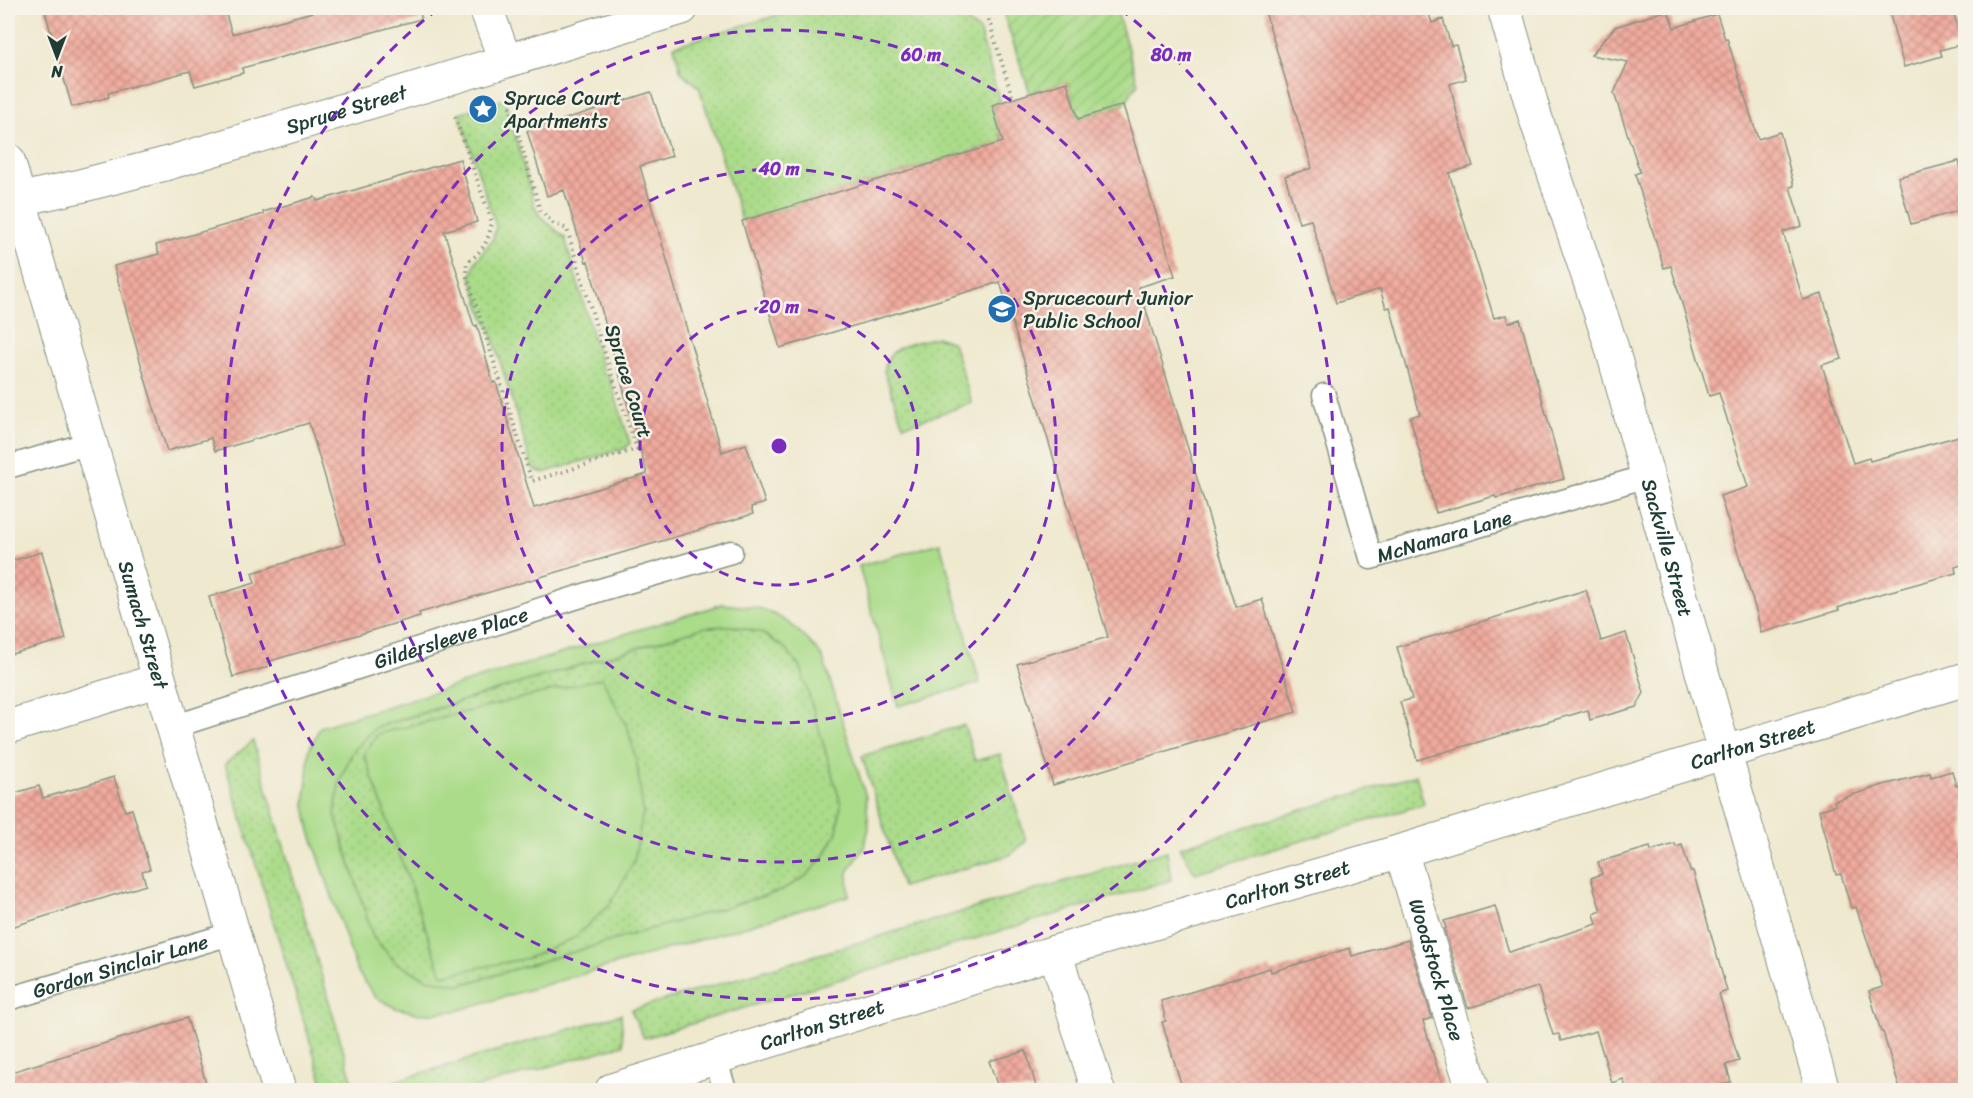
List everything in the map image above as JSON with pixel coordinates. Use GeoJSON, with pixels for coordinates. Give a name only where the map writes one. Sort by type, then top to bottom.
{"type":"FeatureCollection","features":[{"type":"Feature","properties":{"kind":"street"},"geometry":{"type":"LineString","coordinates":[[486,8],[505,60]]}},
{"type":"Feature","properties":{"kind":"street","name":"Spruce Street"},"geometry":{"type":"LineString","coordinates":[[13,200],[80,186],[165,164],[682,8]]}},
{"type":"Feature","properties":{"kind":"street","name":"Sackville Street"},"geometry":{"type":"LineString","coordinates":[[1504,8],[1535,116],[1611,345],[1724,751],[1823,1090]]}},
{"type":"Feature","properties":{"kind":"street","name":"Sumach Street"},"geometry":{"type":"LineString","coordinates":[[8,160],[13,200],[90,443],[279,1090]]}},
{"type":"Feature","properties":{"kind":"street","name":"Carlton Street"},"geometry":{"type":"LineString","coordinates":[[612,1090],[1055,952],[1965,679]]}},
{"type":"Feature","properties":{"kind":"street"},"geometry":{"type":"LineString","coordinates":[[8,727],[159,680]]}},
{"type":"Feature","properties":{"kind":"street","name":"Woodstock Place"},"geometry":{"type":"LineString","coordinates":[[1401,850],[1473,1090]]}},
{"type":"Feature","properties":{"kind":"street"},"geometry":{"type":"LineString","coordinates":[[1055,952],[1098,1090]]}},
{"type":"Feature","properties":{"kind":"lane","name":"McNamara Lane"},"geometry":{"type":"LineString","coordinates":[[1324,395],[1371,558],[1647,476]]}},
{"type":"Feature","properties":{"kind":"lane"},"geometry":{"type":"LineString","coordinates":[[8,467],[90,443]]}},
{"type":"Feature","properties":{"kind":"lane","name":"Gildersleeve Place"},"geometry":{"type":"LineString","coordinates":[[173,727],[600,590],[731,552]]}},
{"type":"Feature","properties":{"kind":"lane","name":"Gordon Sinclair Lane"},"geometry":{"type":"LineString","coordinates":[[8,999],[234,933]]}},
{"type":"Feature","properties":{"kind":"lane"},"geometry":{"type":"LineString","coordinates":[[716,1058],[725,1090]]}},
{"type":"Feature","properties":{"kind":"path"},"geometry":{"type":"LineString","coordinates":[[985,8],[1013,99]]}},
{"type":"Feature","properties":{"kind":"path","name":"Spruce Court"},"geometry":{"type":"LineString","coordinates":[[453,108],[492,222],[489,239],[480,252],[467,263],[466,274],[532,481],[637,449],[600,339],[567,229],[553,223],[540,210],[507,98]]}},
{"type":"Feature","properties":{"kind":"green space"},"geometry":{"type":"Polygon","coordinates":[[[801,8],[963,8],[962,12],[970,25],[979,30],[1000,102],[992,105],[1003,142],[742,221],[699,87],[681,72],[674,46],[801,8]]]}},
{"type":"Feature","properties":{"kind":"green space"},"geometry":{"type":"Polygon","coordinates":[[[1020,8],[1116,8],[1138,83],[1123,105],[1078,119],[1067,83],[1030,93],[1003,12],[1020,8]]]}},
{"type":"Feature","properties":{"kind":"green space"},"geometry":{"type":"Polygon","coordinates":[[[505,99],[534,204],[540,216],[565,238],[603,372],[609,376],[630,443],[626,448],[543,473],[533,469],[490,328],[471,277],[475,262],[493,239],[496,226],[459,113],[505,99]]]}},
{"type":"Feature","properties":{"kind":"green space"},"geometry":{"type":"Polygon","coordinates":[[[937,337],[953,343],[972,403],[903,425],[884,371],[886,362],[896,350],[903,346],[937,337]]]}},
{"type":"Feature","properties":{"kind":"green space"},"geometry":{"type":"Polygon","coordinates":[[[940,543],[980,683],[898,706],[859,566],[940,543]]]}},
{"type":"Feature","properties":{"kind":"green space"},"geometry":{"type":"Polygon","coordinates":[[[723,604],[756,608],[788,622],[823,658],[866,797],[869,828],[864,848],[848,872],[849,896],[456,1011],[420,1014],[396,1008],[375,997],[357,971],[310,831],[305,805],[309,750],[320,727],[723,604]],[[733,626],[705,627],[376,727],[353,751],[339,782],[335,815],[373,937],[396,963],[427,979],[461,985],[781,891],[805,877],[824,857],[837,832],[841,804],[801,668],[784,647],[760,632],[733,626]]]}},
{"type":"Feature","properties":{"kind":"green space"},"geometry":{"type":"Polygon","coordinates":[[[733,626],[760,632],[784,647],[802,668],[841,804],[837,832],[824,857],[805,877],[781,891],[461,985],[427,979],[396,963],[373,937],[335,815],[339,782],[353,751],[376,727],[705,627],[733,626]]]}},
{"type":"Feature","properties":{"kind":"green space"},"geometry":{"type":"Polygon","coordinates":[[[602,678],[628,729],[637,764],[643,812],[634,861],[610,904],[574,938],[528,958],[442,975],[364,754],[378,734],[602,678]]]}},
{"type":"Feature","properties":{"kind":"green space"},"geometry":{"type":"Polygon","coordinates":[[[964,725],[975,761],[1000,754],[1026,841],[1010,855],[902,887],[862,756],[964,725]]]}},
{"type":"Feature","properties":{"kind":"green space"},"geometry":{"type":"Polygon","coordinates":[[[253,741],[355,1090],[325,1090],[225,764],[253,741]]]}},
{"type":"Feature","properties":{"kind":"green space"},"geometry":{"type":"Polygon","coordinates":[[[1416,775],[1424,804],[1195,873],[1180,847],[1416,775]]]}},
{"type":"Feature","properties":{"kind":"green space"},"geometry":{"type":"Polygon","coordinates":[[[1167,851],[1171,880],[644,1038],[631,1010],[1167,851]]]}},
{"type":"Feature","properties":{"kind":"green space"},"geometry":{"type":"Polygon","coordinates":[[[621,1014],[623,1045],[469,1090],[365,1090],[621,1014]]]}},
{"type":"Feature","properties":{"kind":"building"},"geometry":{"type":"Polygon","coordinates":[[[44,8],[224,8],[232,34],[327,8],[420,8],[421,19],[242,68],[243,73],[195,86],[190,71],[108,93],[109,97],[72,107],[44,8]]]}},
{"type":"Feature","properties":{"kind":"building"},"geometry":{"type":"Polygon","coordinates":[[[1264,8],[1427,8],[1432,23],[1443,19],[1451,46],[1456,45],[1466,79],[1450,84],[1473,166],[1449,173],[1494,318],[1506,315],[1508,323],[1520,319],[1564,479],[1436,513],[1410,417],[1420,414],[1390,307],[1386,308],[1380,289],[1336,303],[1311,220],[1299,223],[1285,176],[1312,168],[1264,8]]]}},
{"type":"Feature","properties":{"kind":"building"},"geometry":{"type":"Polygon","coordinates":[[[1888,8],[1952,8],[1963,44],[1940,50],[1942,56],[1904,67],[1888,8]]]}},
{"type":"Feature","properties":{"kind":"building"},"geometry":{"type":"Polygon","coordinates":[[[1668,10],[1674,28],[1717,14],[1725,39],[1727,38],[1758,139],[1780,132],[1794,186],[1790,187],[1802,226],[1783,232],[1803,300],[1822,294],[1842,359],[1822,365],[1853,463],[1869,458],[1870,461],[1959,436],[1965,460],[1965,564],[1955,567],[1956,573],[1866,598],[1838,608],[1839,610],[1761,633],[1720,496],[1748,487],[1719,393],[1709,396],[1671,266],[1664,268],[1635,174],[1640,172],[1614,93],[1628,62],[1591,55],[1615,27],[1668,10]]]}},
{"type":"Feature","properties":{"kind":"building"},"geometry":{"type":"Polygon","coordinates":[[[1067,82],[1078,119],[1123,105],[1175,276],[1139,287],[1236,607],[1262,599],[1296,712],[1053,785],[1017,664],[1108,637],[1000,282],[780,348],[742,221],[1003,142],[992,105],[1067,82]]]}},
{"type":"Feature","properties":{"kind":"building"},"geometry":{"type":"Polygon","coordinates":[[[651,92],[672,156],[640,166],[722,452],[746,444],[765,503],[751,507],[753,514],[419,613],[420,616],[267,662],[268,667],[233,677],[209,597],[255,583],[252,573],[345,544],[309,423],[215,451],[211,438],[167,451],[114,266],[159,254],[156,245],[315,197],[317,201],[460,159],[477,222],[444,231],[474,326],[477,325],[493,383],[496,382],[534,508],[647,474],[588,261],[586,262],[564,190],[547,196],[527,131],[651,92]]]}},
{"type":"Feature","properties":{"kind":"building"},"geometry":{"type":"Polygon","coordinates":[[[1959,161],[1965,186],[1965,209],[1911,224],[1898,177],[1959,161]]]}},
{"type":"Feature","properties":{"kind":"building"},"geometry":{"type":"Polygon","coordinates":[[[42,552],[66,639],[8,655],[8,562],[42,552]]]}},
{"type":"Feature","properties":{"kind":"building"},"geometry":{"type":"Polygon","coordinates":[[[1586,590],[1601,641],[1626,633],[1644,693],[1636,707],[1590,720],[1588,710],[1417,760],[1400,702],[1412,699],[1397,647],[1586,590]]]}},
{"type":"Feature","properties":{"kind":"building"},"geometry":{"type":"Polygon","coordinates":[[[1952,771],[1956,786],[1965,783],[1965,1090],[1900,1090],[1869,991],[1883,987],[1856,907],[1851,908],[1841,874],[1836,875],[1819,810],[1835,805],[1834,801],[1883,785],[1930,773],[1931,777],[1952,771]]]}},
{"type":"Feature","properties":{"kind":"building"},"geometry":{"type":"Polygon","coordinates":[[[114,777],[125,811],[132,809],[150,869],[142,871],[146,885],[8,928],[8,795],[39,786],[43,798],[114,777]]]}},
{"type":"Feature","properties":{"kind":"building"},"geometry":{"type":"Polygon","coordinates":[[[1675,844],[1676,847],[1682,845],[1690,871],[1693,871],[1727,991],[1719,994],[1739,1061],[1726,1065],[1731,1082],[1704,1090],[1627,1090],[1623,1079],[1612,1083],[1596,1031],[1561,1041],[1559,1034],[1553,1035],[1538,987],[1468,1008],[1444,929],[1446,928],[1444,921],[1495,906],[1509,952],[1597,924],[1594,914],[1601,911],[1591,878],[1602,874],[1598,862],[1650,847],[1651,851],[1675,844]]]}},
{"type":"Feature","properties":{"kind":"building"},"geometry":{"type":"Polygon","coordinates":[[[1408,940],[1432,1018],[1423,1021],[1444,1090],[1183,1090],[1162,1022],[1166,1021],[1161,1001],[1270,968],[1271,972],[1350,948],[1352,956],[1408,940]]]}},
{"type":"Feature","properties":{"kind":"building"},"geometry":{"type":"Polygon","coordinates":[[[187,1018],[208,1090],[8,1090],[8,1073],[187,1018]]]}},
{"type":"Feature","properties":{"kind":"building"},"geometry":{"type":"Polygon","coordinates":[[[1026,1051],[1037,1090],[999,1090],[989,1061],[1026,1051]]]}},
{"type":"Feature","properties":{"kind":"place","name":"Spruce Court Apartments"},"geometry":{"type":"Point","coordinates":[483,109]}},
{"type":"Feature","properties":{"kind":"place","name":"Sprucecourt Junior Public School"},"geometry":{"type":"Point","coordinates":[1002,309]}}]}
